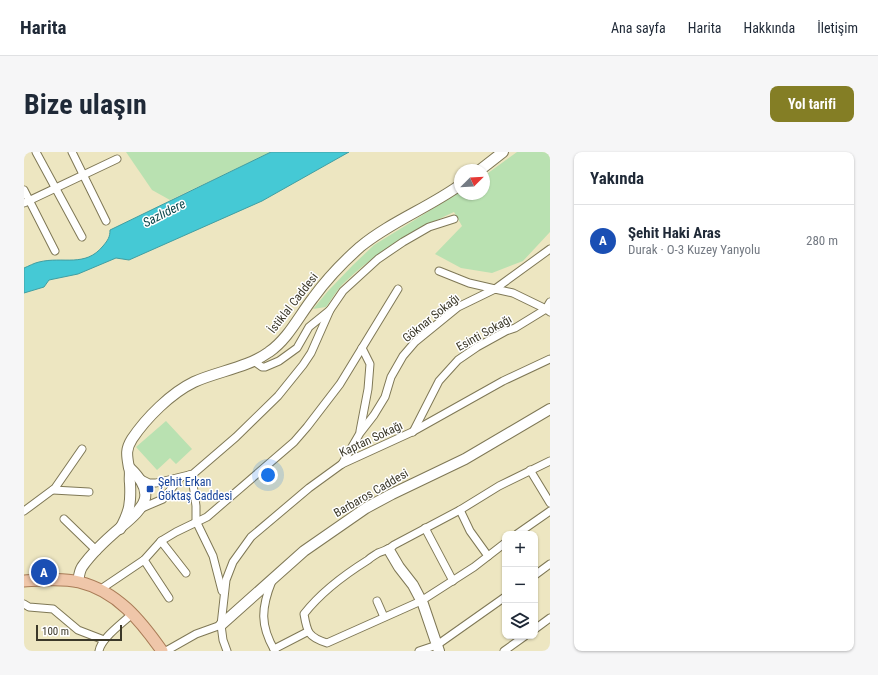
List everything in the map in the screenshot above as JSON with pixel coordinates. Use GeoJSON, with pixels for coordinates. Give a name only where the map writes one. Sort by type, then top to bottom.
{"type":"FeatureCollection","features":[{"type":"Feature","properties":{"kind":"main road"},"geometry":{"type":"LineString","coordinates":[[488,164],[503,152]]}},
{"type":"Feature","properties":{"kind":"main road","name":"İstiklal Caddesi"},"geometry":{"type":"LineString","coordinates":[[120,528],[128,514],[130,504],[130,468],[126,452],[128,445],[155,412],[172,396],[193,382],[254,361],[277,345],[326,281],[360,247],[390,227],[426,207],[454,189]]}},
{"type":"Feature","properties":{"kind":"main road","name":"Barbaros Caddesi"},"geometry":{"type":"LineString","coordinates":[[221,625],[304,551],[366,508],[465,459],[550,409]]}},
{"type":"Feature","properties":{"kind":"main road"},"geometry":{"type":"LineString","coordinates":[[130,468],[141,479],[144,489],[142,508],[134,508],[130,504]]}},
{"type":"Feature","properties":{"kind":"main road"},"geometry":{"type":"LineString","coordinates":[[130,483],[134,478],[141,479]]}},
{"type":"Feature","properties":{"kind":"main road","name":"İstiklal Caddesi"},"geometry":{"type":"LineString","coordinates":[[78,582],[82,567],[142,508]]}},
{"type":"Feature","properties":{"kind":"main road"},"geometry":{"type":"LineString","coordinates":[[389,550],[399,568],[413,585],[422,601],[438,648]]}},
{"type":"Feature","properties":{"kind":"main road"},"geometry":{"type":"LineString","coordinates":[[24,580],[78,582],[101,589],[133,613],[162,651]]}},
{"type":"Feature","properties":{"kind":"street"},"geometry":{"type":"LineString","coordinates":[[36,152],[82,237]]}},
{"type":"Feature","properties":{"kind":"street"},"geometry":{"type":"LineString","coordinates":[[72,152],[106,221]]}},
{"type":"Feature","properties":{"kind":"street"},"geometry":{"type":"LineString","coordinates":[[27,201],[117,159]]}},
{"type":"Feature","properties":{"kind":"street"},"geometry":{"type":"LineString","coordinates":[[24,190],[27,201],[55,251]]}},
{"type":"Feature","properties":{"kind":"street"},"geometry":{"type":"LineString","coordinates":[[141,479],[149,483],[156,483],[180,478],[198,470],[236,437],[278,396],[292,379],[311,353],[330,310],[343,291],[378,260],[403,242],[429,227],[454,218]]}},
{"type":"Feature","properties":{"kind":"street","name":"Göknar Sokağı"},"geometry":{"type":"LineString","coordinates":[[342,464],[360,433],[374,415],[385,397],[391,376],[403,356],[415,342],[458,308],[495,289],[550,249]]}},
{"type":"Feature","properties":{"kind":"street"},"geometry":{"type":"LineString","coordinates":[[439,272],[469,284],[513,293],[549,308]]}},
{"type":"Feature","properties":{"kind":"street"},"geometry":{"type":"LineString","coordinates":[[101,589],[144,560],[161,541],[196,521],[207,517],[294,442],[308,427],[335,390],[398,289]]}},
{"type":"Feature","properties":{"kind":"street","name":"Esinti Sokağı"},"geometry":{"type":"LineString","coordinates":[[412,432],[439,381],[458,360],[477,347],[506,331],[515,328],[549,308]]}},
{"type":"Feature","properties":{"kind":"street"},"geometry":{"type":"LineString","coordinates":[[254,361],[262,367],[265,367],[279,361],[297,348],[309,328],[330,310]]}},
{"type":"Feature","properties":{"kind":"street"},"geometry":{"type":"LineString","coordinates":[[360,433],[368,390],[370,364],[362,348]]}},
{"type":"Feature","properties":{"kind":"street","name":"Kaptan Sokağı"},"geometry":{"type":"LineString","coordinates":[[227,651],[223,640],[221,625],[226,580],[233,562],[251,537],[309,488],[342,464],[412,432],[503,381],[550,359]]}},
{"type":"Feature","properties":{"kind":"street"},"geometry":{"type":"LineString","coordinates":[[24,511],[53,490],[63,479],[82,449]]}},
{"type":"Feature","properties":{"kind":"street"},"geometry":{"type":"LineString","coordinates":[[502,545],[453,581],[422,601],[326,643],[315,640],[308,632],[304,614],[314,601],[334,583],[358,566],[530,470],[550,461]]}},
{"type":"Feature","properties":{"kind":"street"},"geometry":{"type":"LineString","coordinates":[[530,470],[550,503]]}},
{"type":"Feature","properties":{"kind":"street"},"geometry":{"type":"LineString","coordinates":[[189,475],[193,484],[196,521],[212,556],[224,597]]}},
{"type":"Feature","properties":{"kind":"street"},"geometry":{"type":"LineString","coordinates":[[142,508],[163,498],[180,478]]}},
{"type":"Feature","properties":{"kind":"street"},"geometry":{"type":"LineString","coordinates":[[53,490],[89,492]]}},
{"type":"Feature","properties":{"kind":"street"},"geometry":{"type":"LineString","coordinates":[[460,510],[470,531],[488,556]]}},
{"type":"Feature","properties":{"kind":"street"},"geometry":{"type":"LineString","coordinates":[[521,531],[550,511]]}},
{"type":"Feature","properties":{"kind":"street"},"geometry":{"type":"LineString","coordinates":[[64,519],[97,551]]}},
{"type":"Feature","properties":{"kind":"street"},"geometry":{"type":"LineString","coordinates":[[424,528],[453,581]]}},
{"type":"Feature","properties":{"kind":"street"},"geometry":{"type":"LineString","coordinates":[[161,541],[186,573]]}},
{"type":"Feature","properties":{"kind":"street"},"geometry":{"type":"LineString","coordinates":[[144,560],[168,598]]}},
{"type":"Feature","properties":{"kind":"street"},"geometry":{"type":"LineString","coordinates":[[538,574],[550,564]]}},
{"type":"Feature","properties":{"kind":"street"},"geometry":{"type":"LineString","coordinates":[[272,579],[266,594],[263,613],[268,638],[275,650],[308,632]]}},
{"type":"Feature","properties":{"kind":"street"},"geometry":{"type":"LineString","coordinates":[[419,651],[438,648],[502,599]]}},
{"type":"Feature","properties":{"kind":"street"},"geometry":{"type":"LineString","coordinates":[[377,601],[384,617]]}},
{"type":"Feature","properties":{"kind":"street"},"geometry":{"type":"LineString","coordinates":[[24,604],[29,607],[53,609],[78,630],[104,640]]}},
{"type":"Feature","properties":{"kind":"street"},"geometry":{"type":"LineString","coordinates":[[99,651],[104,640],[133,613]]}},
{"type":"Feature","properties":{"kind":"street"},"geometry":{"type":"LineString","coordinates":[[538,627],[550,618]]}},
{"type":"Feature","properties":{"kind":"street"},"geometry":{"type":"LineString","coordinates":[[166,651],[196,634],[221,625]]}},
{"type":"Feature","properties":{"kind":"street"},"geometry":{"type":"LineString","coordinates":[[504,651],[521,639]]}},
{"type":"Feature","properties":{"kind":"street"},"geometry":{"type":"LineString","coordinates":[[326,643],[329,651]]}},
{"type":"Feature","properties":{"kind":"green space"},"geometry":{"type":"Polygon","coordinates":[[[126,152],[271,152],[170,200],[152,190],[126,152]]]}},
{"type":"Feature","properties":{"kind":"green space"},"geometry":{"type":"Polygon","coordinates":[[[517,152],[550,152],[550,232],[523,261],[492,273],[461,268],[435,254],[462,226],[454,212],[424,226],[396,242],[357,271],[342,285],[326,307],[313,309],[328,291],[374,245],[454,196],[454,200],[490,200],[490,172],[517,152]]]}},
{"type":"Feature","properties":{"kind":"green space"},"geometry":{"type":"Polygon","coordinates":[[[166,421],[192,449],[176,464],[170,458],[157,470],[136,447],[166,421]]]}},
{"type":"Feature","properties":{"kind":"water","name":"Sazlıdere"},"geometry":{"type":"Polygon","coordinates":[[[271,152],[349,152],[262,201],[129,260],[116,258],[78,274],[49,280],[44,287],[24,293],[24,268],[48,260],[73,260],[89,257],[96,253],[105,244],[109,237],[110,230],[271,152]]]}},
{"type":"Feature","properties":{"kind":"place","name":"Şehit Erkan Göktaş Caddesi"},"geometry":{"type":"Point","coordinates":[150,489]}},
{"type":"Feature","properties":{"kind":"place","name":"Şehit Haki Aras"},"geometry":{"type":"Point","coordinates":[44,572]}}]}
